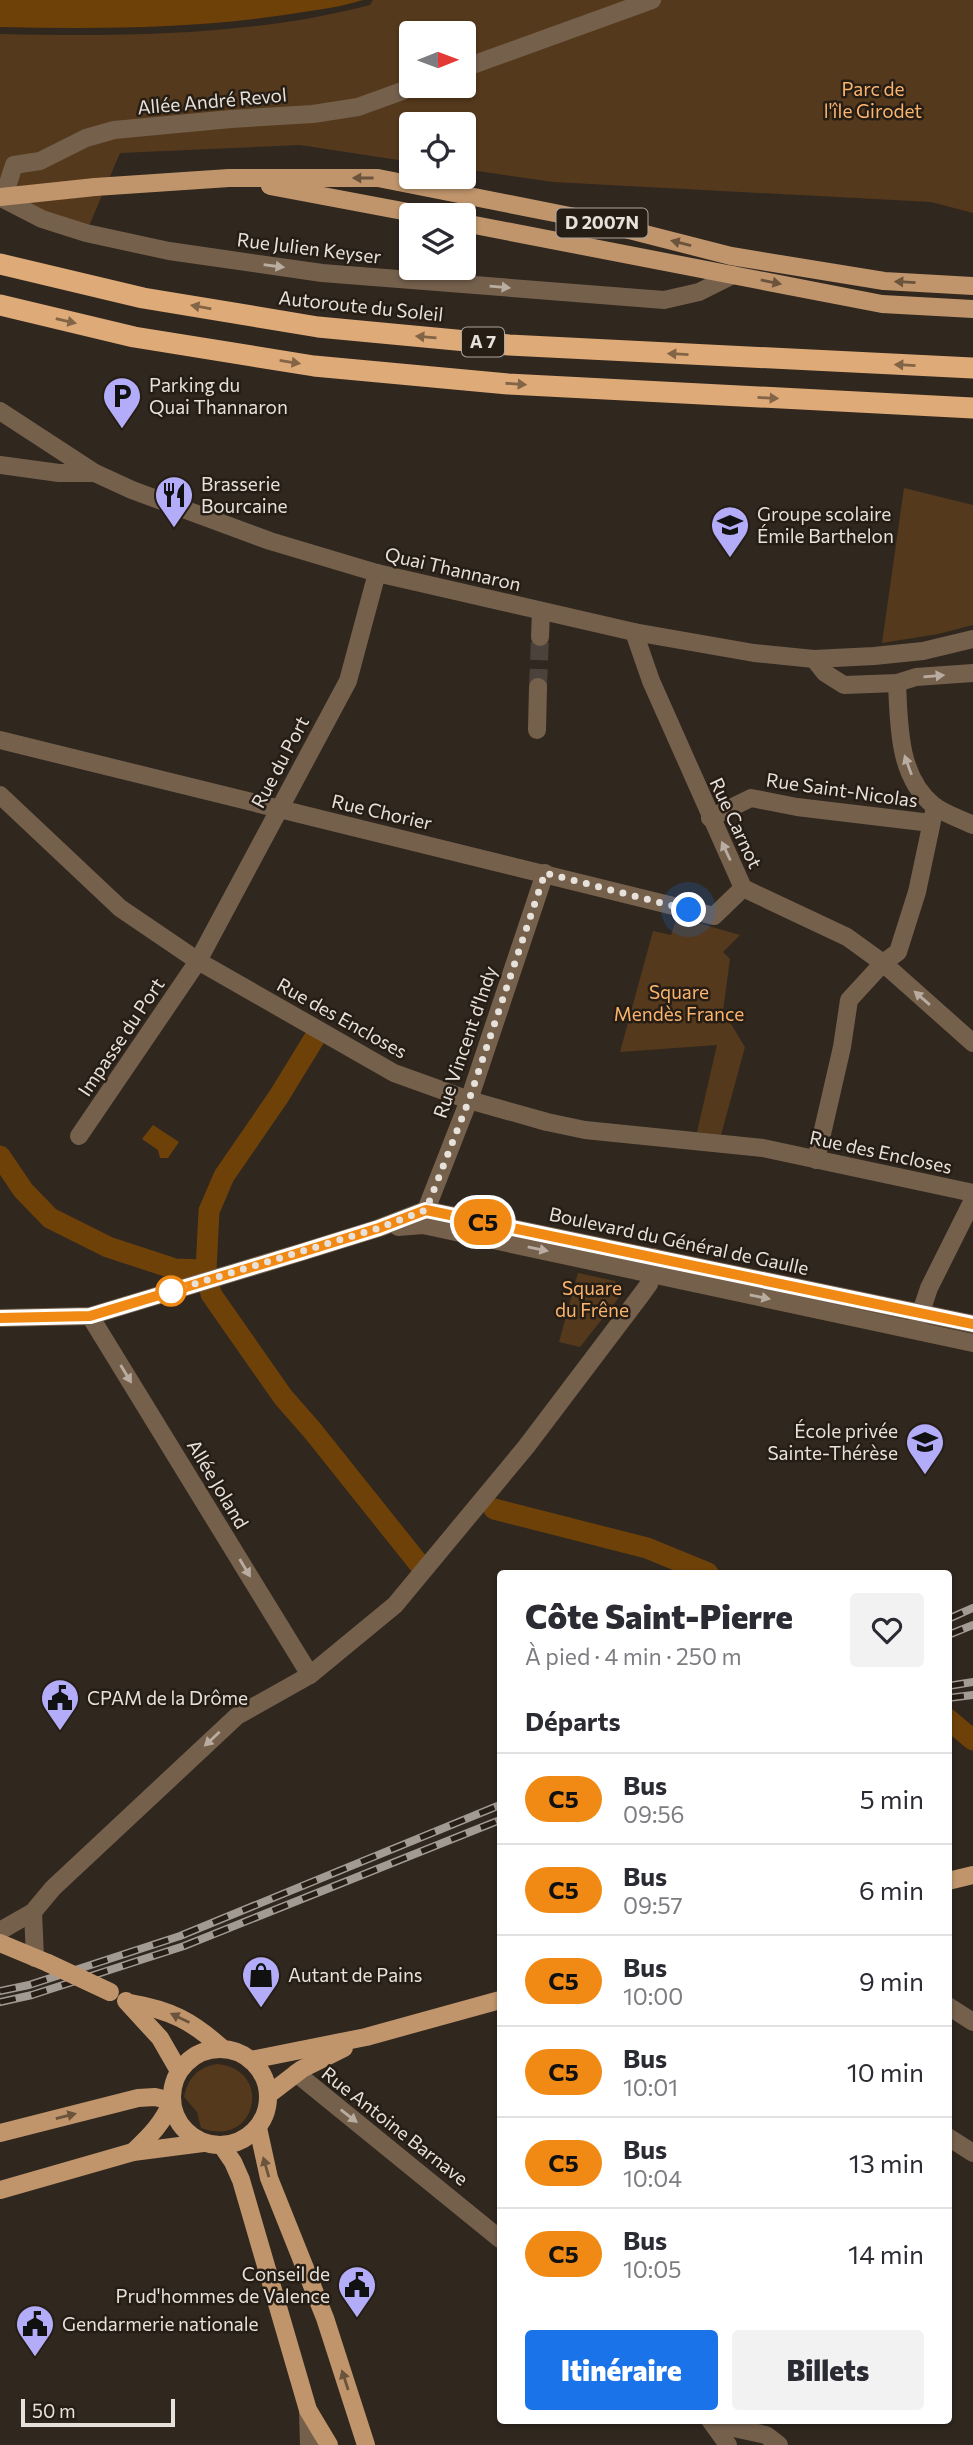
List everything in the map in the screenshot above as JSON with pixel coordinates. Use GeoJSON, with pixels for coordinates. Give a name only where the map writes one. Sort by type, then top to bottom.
{"type":"FeatureCollection","features":[{"type":"Feature","properties":{"kind":"highway","name":"Autoroute du Soleil"},"geometry":{"type":"LineString","coordinates":[[0,264],[143,298],[318,327],[509,345],[973,368]]}},
{"type":"Feature","properties":{"kind":"highway","name":"A 7"},"geometry":{"type":"LineString","coordinates":[[0,305],[134,337],[314,366],[522,385],[973,408]]}},
{"type":"Feature","properties":{"kind":"main road"},"geometry":{"type":"LineString","coordinates":[[0,197],[95,187],[229,178],[399,210]]}},
{"type":"Feature","properties":{"kind":"main road","name":"D 2007N"},"geometry":{"type":"LineString","coordinates":[[229,178],[378,178],[590,220],[731,256],[884,281],[973,286]]}},
{"type":"Feature","properties":{"kind":"main road","name":"D 2007N"},"geometry":{"type":"LineString","coordinates":[[476,225],[882,304],[973,309]]}},
{"type":"Feature","properties":{"kind":"main road"},"geometry":{"type":"LineString","coordinates":[[952,1880],[973,1875]]}},
{"type":"Feature","properties":{"kind":"main road"},"geometry":{"type":"LineString","coordinates":[[0,1943],[130,2003],[159,2008],[188,2021],[223,2049]]}},
{"type":"Feature","properties":{"kind":"main road"},"geometry":{"type":"LineString","coordinates":[[251,2060],[366,2037],[497,2001]]}},
{"type":"Feature","properties":{"kind":"main road"},"geometry":{"type":"LineString","coordinates":[[130,2003],[160,2038],[179,2071]]}},
{"type":"Feature","properties":{"kind":"main road"},"geometry":{"type":"LineString","coordinates":[[268,2095],[296,2073],[366,2037]]}},
{"type":"Feature","properties":{"kind":"main road"},"geometry":{"type":"LineString","coordinates":[[0,2190],[133,2152],[203,2143],[222,2146],[236,2143],[258,2128],[267,2107],[268,2095],[264,2077],[251,2060],[234,2051],[223,2049],[198,2054],[179,2071],[173,2088],[172,2101],[181,2126],[190,2136],[203,2143]]}},
{"type":"Feature","properties":{"kind":"main road"},"geometry":{"type":"LineString","coordinates":[[0,2133],[138,2098],[155,2097],[172,2101]]}},
{"type":"Feature","properties":{"kind":"main road"},"geometry":{"type":"LineString","coordinates":[[133,2152],[157,2129],[172,2101]]}},
{"type":"Feature","properties":{"kind":"main road"},"geometry":{"type":"LineString","coordinates":[[258,2128],[269,2178],[325,2318],[366,2445]]}},
{"type":"Feature","properties":{"kind":"main road"},"geometry":{"type":"LineString","coordinates":[[222,2146],[241,2180],[309,2410],[329,2445]]}},
{"type":"Feature","properties":{"kind":"street"},"geometry":{"type":"LineString","coordinates":[[476,64],[652,0]]}},
{"type":"Feature","properties":{"kind":"street","name":"Allée André Revol"},"geometry":{"type":"LineString","coordinates":[[14,165],[40,162],[86,138],[114,130],[313,114],[358,107],[399,92]]}},
{"type":"Feature","properties":{"kind":"street","name":"Rue Julien Keyser"},"geometry":{"type":"LineString","coordinates":[[14,165],[3,199],[42,219],[86,233],[169,251],[322,273],[664,300],[699,292],[733,275]]}},
{"type":"Feature","properties":{"kind":"street","name":"Quai Thannaron"},"geometry":{"type":"LineString","coordinates":[[0,411],[94,473],[132,491],[270,541],[377,573],[634,632],[754,653],[814,659],[923,651],[973,639]]}},
{"type":"Feature","properties":{"kind":"street"},"geometry":{"type":"LineString","coordinates":[[2,465],[94,473]]}},
{"type":"Feature","properties":{"kind":"street","name":"Rue du Port"},"geometry":{"type":"LineString","coordinates":[[198,961],[348,681],[377,573]]}},
{"type":"Feature","properties":{"kind":"street"},"geometry":{"type":"LineString","coordinates":[[540,637],[541,611]]}},
{"type":"Feature","properties":{"kind":"street","name":"Rue Carnot"},"geometry":{"type":"LineString","coordinates":[[634,632],[651,681],[743,888],[847,937],[883,963],[973,1043]]}},
{"type":"Feature","properties":{"kind":"street"},"geometry":{"type":"LineString","coordinates":[[814,659],[825,673],[844,685],[973,673]]}},
{"type":"Feature","properties":{"kind":"street"},"geometry":{"type":"LineString","coordinates":[[816,1160],[842,1046],[849,1000],[883,963],[898,952],[917,892],[933,815],[919,790],[899,739],[897,682]]}},
{"type":"Feature","properties":{"kind":"street"},"geometry":{"type":"LineString","coordinates":[[537,730],[538,687]]}},
{"type":"Feature","properties":{"kind":"street","name":"Rue Chorier"},"geometry":{"type":"LineString","coordinates":[[0,740],[714,916],[743,888]]}},
{"type":"Feature","properties":{"kind":"street","name":"Rue des Encloses"},"geometry":{"type":"LineString","coordinates":[[0,795],[120,908],[198,961],[394,1073],[469,1100],[547,1122],[585,1129],[763,1148],[973,1193]]}},
{"type":"Feature","properties":{"kind":"street","name":"Rue Saint-Nicolas"},"geometry":{"type":"LineString","coordinates":[[710,818],[751,798],[797,807],[933,815]]}},
{"type":"Feature","properties":{"kind":"street"},"geometry":{"type":"LineString","coordinates":[[933,815],[973,825]]}},
{"type":"Feature","properties":{"kind":"street","name":"Rue Vincent d'Indy"},"geometry":{"type":"LineString","coordinates":[[425,1217],[469,1100],[545,873]]}},
{"type":"Feature","properties":{"kind":"street","name":"Impasse du Port"},"geometry":{"type":"LineString","coordinates":[[79,1136],[198,961]]}},
{"type":"Feature","properties":{"kind":"street"},"geometry":{"type":"LineString","coordinates":[[918,1322],[973,1200]]}},
{"type":"Feature","properties":{"kind":"street","name":"Boulevard du Général de Gaulle"},"geometry":{"type":"LineString","coordinates":[[0,1318],[90,1316],[379,1228],[425,1217],[918,1322],[973,1343]]}},
{"type":"Feature","properties":{"kind":"street"},"geometry":{"type":"LineString","coordinates":[[0,1931],[33,1912],[53,1888],[237,1716],[310,1675],[395,1605],[526,1447],[649,1284],[653,1265]]}},
{"type":"Feature","properties":{"kind":"street","name":"Allée Joland"},"geometry":{"type":"LineString","coordinates":[[90,1316],[310,1675]]}},
{"type":"Feature","properties":{"kind":"street","name":"Boulevard du Général de Gaulle"},"geometry":{"type":"LineString","coordinates":[[918,1322],[973,1324]]}},
{"type":"Feature","properties":{"kind":"street"},"geometry":{"type":"LineString","coordinates":[[29,1955],[33,1912]]}},
{"type":"Feature","properties":{"kind":"street"},"geometry":{"type":"LineString","coordinates":[[952,2009],[973,2022]]}},
{"type":"Feature","properties":{"kind":"street","name":"Rue Antoine Barnave"},"geometry":{"type":"LineString","coordinates":[[296,2073],[497,2237]]}},
{"type":"Feature","properties":{"kind":"street"},"geometry":{"type":"LineString","coordinates":[[952,2140],[973,2153]]}},
{"type":"Feature","properties":{"kind":"street"},"geometry":{"type":"LineString","coordinates":[[309,2410],[309,2445]]}},
{"type":"Feature","properties":{"kind":"street"},"geometry":{"type":"LineString","coordinates":[[714,2424],[728,2445]]}},
{"type":"Feature","properties":{"kind":"street"},"geometry":{"type":"LineString","coordinates":[[721,2424],[766,2435],[779,2445]]}},
{"type":"Feature","properties":{"kind":"green space","name":"Parc de l'île Girodet"},"geometry":{"type":"Polygon","coordinates":[[[373,0],[973,0],[973,213],[931,202],[553,182],[476,171],[476,112],[399,112],[399,160],[300,145],[120,153],[86,233],[3,200],[0,208],[0,34],[186,32],[233,29],[370,5],[373,0]]]}},
{"type":"Feature","properties":{"kind":"green space"},"geometry":{"type":"Polygon","coordinates":[[[904,488],[973,505],[973,625],[882,643],[904,488]]]}},
{"type":"Feature","properties":{"kind":"green space","name":"Square Mendès France"},"geometry":{"type":"Polygon","coordinates":[[[677,917],[740,935],[723,952],[730,959],[723,1011],[745,1047],[721,1135],[697,1132],[717,1045],[620,1052],[653,931],[671,935],[677,917]]]}},
{"type":"Feature","properties":{"kind":"green space","name":"Square du Frêne"},"geometry":{"type":"Polygon","coordinates":[[[578,1273],[615,1281],[621,1295],[580,1347],[559,1342],[578,1273]]]}},
{"type":"Feature","properties":{"kind":"green space"},"geometry":{"type":"Polygon","coordinates":[[[217,2064],[235,2069],[246,2079],[252,2092],[251,2106],[246,2118],[235,2128],[220,2131],[201,2128],[197,2112],[184,2097],[195,2074],[217,2064]]]}},
{"type":"Feature","properties":{"kind":"shaded area"},"geometry":{"type":"Polygon","coordinates":[[[0,0],[363,0],[314,11],[249,20],[142,27],[71,28],[0,27],[0,0]]]}},
{"type":"Feature","properties":{"kind":"shaded area"},"geometry":{"type":"Polygon","coordinates":[[[153,1125],[179,1142],[168,1158],[160,1158],[158,1150],[142,1139],[153,1125]]]}},
{"type":"Feature","properties":{"kind":"waterway"},"geometry":{"type":"LineString","coordinates":[[317,1034],[279,1096],[224,1176],[209,1211],[206,1270],[211,1294],[283,1397],[419,1564]]}},
{"type":"Feature","properties":{"kind":"waterway"},"geometry":{"type":"LineString","coordinates":[[0,1156],[23,1190],[50,1218],[108,1247],[175,1269],[206,1270]]}},
{"type":"Feature","properties":{"kind":"waterway"},"geometry":{"type":"LineString","coordinates":[[494,1509],[647,1548],[701,1570]]}},
{"type":"Feature","properties":{"kind":"waterway"},"geometry":{"type":"LineString","coordinates":[[952,1722],[973,1740]]}},
{"type":"Feature","properties":{"kind":"tunnel"},"geometry":{"type":"LineString","coordinates":[[538,687],[540,637]]}},
{"type":"Feature","properties":{"kind":"railway"},"geometry":{"type":"LineString","coordinates":[[952,1617],[973,1608]]}},
{"type":"Feature","properties":{"kind":"railway"},"geometry":{"type":"LineString","coordinates":[[952,1633],[973,1625]]}},
{"type":"Feature","properties":{"kind":"railway"},"geometry":{"type":"LineString","coordinates":[[952,1685],[973,1682]]}},
{"type":"Feature","properties":{"kind":"railway"},"geometry":{"type":"LineString","coordinates":[[952,1698],[973,1695]]}},
{"type":"Feature","properties":{"kind":"railway"},"geometry":{"type":"LineString","coordinates":[[0,1991],[29,1985],[180,1936],[497,1806]]}},
{"type":"Feature","properties":{"kind":"railway"},"geometry":{"type":"LineString","coordinates":[[0,2002],[32,1995],[184,1946],[497,1821]]}},
{"type":"Feature","properties":{"kind":"bus line","name":"C5"},"geometry":{"type":"LineString","coordinates":[[0,1318],[90,1316],[379,1228],[426,1210],[973,1324]]}},
{"type":"Feature","properties":{"kind":"place","name":"Parking du Quai Thannaron"},"geometry":{"type":"Point","coordinates":[122,430]}},
{"type":"Feature","properties":{"kind":"place","name":"Brasserie Bourcaine"},"geometry":{"type":"Point","coordinates":[174,529]}},
{"type":"Feature","properties":{"kind":"place","name":"Groupe scolaire Émile Barthelon"},"geometry":{"type":"Point","coordinates":[730,559]}},
{"type":"Feature","properties":{"kind":"place","name":"École privée Sainte-Thérèse"},"geometry":{"type":"Point","coordinates":[925,1476]}},
{"type":"Feature","properties":{"kind":"place","name":"CPAM de la Drôme"},"geometry":{"type":"Point","coordinates":[60,1732]}},
{"type":"Feature","properties":{"kind":"place","name":"Autant de Pains"},"geometry":{"type":"Point","coordinates":[261,2009]}},
{"type":"Feature","properties":{"kind":"place","name":"Conseil de Prud'hommes de Valence"},"geometry":{"type":"Point","coordinates":[357,2319]}},
{"type":"Feature","properties":{"kind":"place","name":"Gendarmerie nationale"},"geometry":{"type":"Point","coordinates":[35,2358]}},
{"type":"Feature","properties":{"kind":"route"},"geometry":{"type":"LineString","coordinates":[[171,1291],[379,1228],[426,1210],[469,1100],[545,873],[689,910]]}}]}
